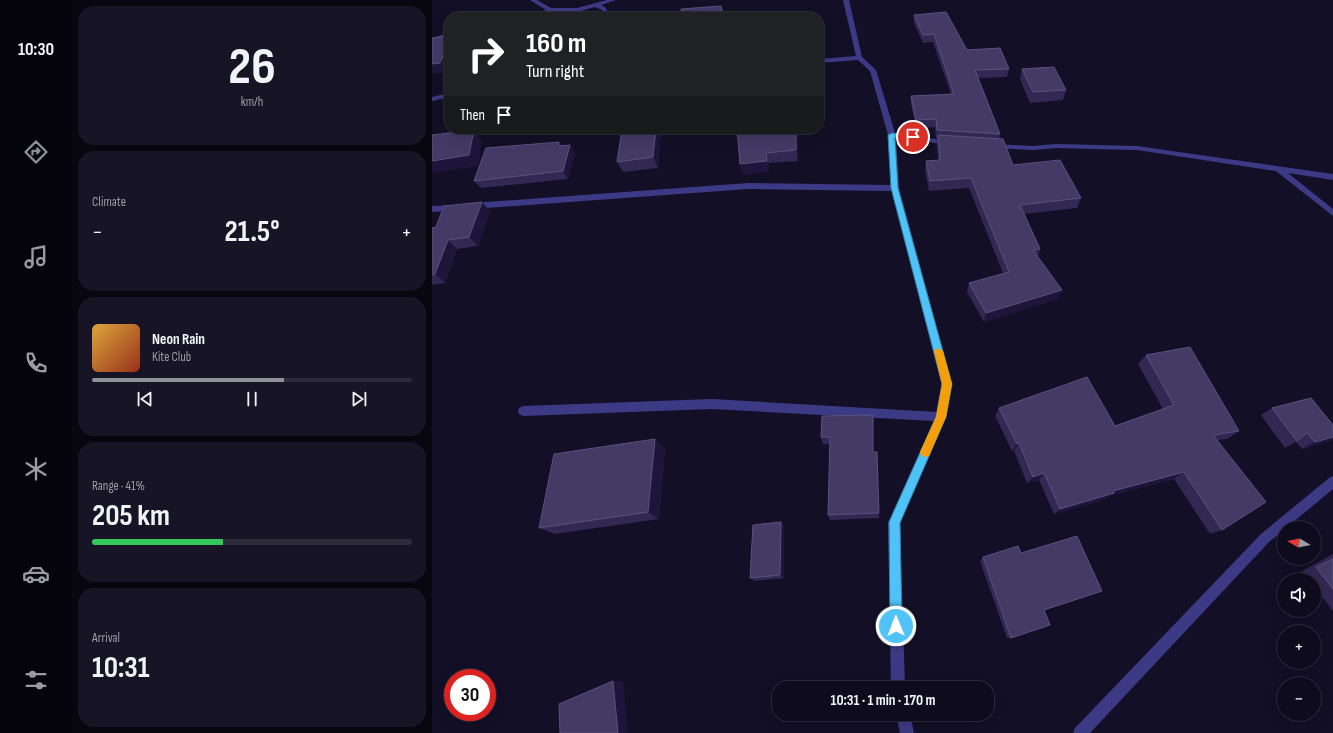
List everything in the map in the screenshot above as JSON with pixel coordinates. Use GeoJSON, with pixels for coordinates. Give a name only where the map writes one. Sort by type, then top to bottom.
{"type":"FeatureCollection","features":[{"type":"Feature","properties":{"kind":"street"},"geometry":{"type":"LineString","coordinates":[[533,0],[550,10],[577,10],[613,0]]}},
{"type":"Feature","properties":{"kind":"street"},"geometry":{"type":"LineString","coordinates":[[846,0],[859,58],[873,70],[892,135],[894,188],[947,384],[941,417],[894,522],[898,681]]}},
{"type":"Feature","properties":{"kind":"street"},"geometry":{"type":"LineString","coordinates":[[596,5],[604,9],[605,12]]}},
{"type":"Feature","properties":{"kind":"street"},"geometry":{"type":"LineString","coordinates":[[546,12],[558,9]]}},
{"type":"Feature","properties":{"kind":"street"},"geometry":{"type":"LineString","coordinates":[[432,40],[444,37]]}},
{"type":"Feature","properties":{"kind":"street"},"geometry":{"type":"LineString","coordinates":[[824,61],[859,58]]}},
{"type":"Feature","properties":{"kind":"street"},"geometry":{"type":"LineString","coordinates":[[432,98],[444,96]]}},
{"type":"Feature","properties":{"kind":"street"},"geometry":{"type":"LineString","coordinates":[[892,135],[913,137],[929,141],[958,143]]}},
{"type":"Feature","properties":{"kind":"street"},"geometry":{"type":"LineString","coordinates":[[987,145],[1033,148],[1056,146],[1137,148],[1333,177]]}},
{"type":"Feature","properties":{"kind":"street"},"geometry":{"type":"LineString","coordinates":[[1278,169],[1333,213]]}},
{"type":"Feature","properties":{"kind":"street"},"geometry":{"type":"LineString","coordinates":[[432,209],[748,186],[894,188]]}},
{"type":"Feature","properties":{"kind":"street"},"geometry":{"type":"LineString","coordinates":[[523,412],[712,404],[941,417]]}},
{"type":"Feature","properties":{"kind":"street"},"geometry":{"type":"LineString","coordinates":[[1080,733],[1265,538],[1333,482]]}},
{"type":"Feature","properties":{"kind":"street"},"geometry":{"type":"LineString","coordinates":[[904,721],[907,733]]}},
{"type":"Feature","properties":{"kind":"building"},"geometry":{"type":"Polygon","coordinates":[[[721,6],[723,12],[681,12],[681,9],[721,6]]]}},
{"type":"Feature","properties":{"kind":"building"},"geometry":{"type":"Polygon","coordinates":[[[946,12],[967,50],[1000,48],[1009,69],[975,70],[1000,134],[937,130],[936,119],[916,120],[911,96],[954,94],[934,34],[923,35],[914,15],[946,12]]]}},
{"type":"Feature","properties":{"kind":"building"},"geometry":{"type":"Polygon","coordinates":[[[444,37],[444,53],[440,63],[432,64],[432,38],[444,37]]]}},
{"type":"Feature","properties":{"kind":"building"},"geometry":{"type":"Polygon","coordinates":[[[1054,67],[1066,90],[1033,92],[1022,69],[1054,67]]]}},
{"type":"Feature","properties":{"kind":"building"},"geometry":{"type":"Polygon","coordinates":[[[473,134],[469,155],[432,161],[432,135],[473,134]]]}},
{"type":"Feature","properties":{"kind":"building"},"geometry":{"type":"Polygon","coordinates":[[[621,134],[655,134],[653,157],[617,162],[621,134]]]}},
{"type":"Feature","properties":{"kind":"building"},"geometry":{"type":"Polygon","coordinates":[[[737,134],[796,134],[796,150],[766,153],[767,161],[740,164],[737,134]]]}},
{"type":"Feature","properties":{"kind":"building"},"geometry":{"type":"Polygon","coordinates":[[[938,135],[1003,139],[1013,165],[1060,160],[1081,198],[1020,205],[1040,249],[1033,250],[1062,290],[986,313],[969,283],[1009,272],[971,178],[930,181],[926,161],[940,160],[938,135]]]}},
{"type":"Feature","properties":{"kind":"building"},"geometry":{"type":"Polygon","coordinates":[[[559,142],[558,146],[570,145],[563,171],[474,181],[486,148],[559,142]]]}},
{"type":"Feature","properties":{"kind":"building"},"geometry":{"type":"Polygon","coordinates":[[[482,202],[469,237],[448,240],[435,274],[432,275],[432,228],[436,227],[444,206],[482,202]]]}},
{"type":"Feature","properties":{"kind":"building"},"geometry":{"type":"Polygon","coordinates":[[[1190,347],[1239,431],[1213,435],[1266,502],[1222,530],[1184,472],[1113,491],[1114,493],[1060,509],[1044,473],[1033,477],[1019,443],[1017,444],[999,408],[1087,377],[1115,426],[1174,405],[1146,355],[1190,347]]]}},
{"type":"Feature","properties":{"kind":"building"},"geometry":{"type":"Polygon","coordinates":[[[1311,398],[1333,425],[1333,437],[1315,442],[1307,433],[1297,441],[1272,408],[1311,398]]]}},
{"type":"Feature","properties":{"kind":"building"},"geometry":{"type":"Polygon","coordinates":[[[873,415],[873,452],[877,452],[879,513],[828,515],[830,437],[821,437],[822,416],[873,415]]]}},
{"type":"Feature","properties":{"kind":"building"},"geometry":{"type":"Polygon","coordinates":[[[655,439],[648,512],[539,528],[554,454],[655,439]]]}},
{"type":"Feature","properties":{"kind":"building"},"geometry":{"type":"Polygon","coordinates":[[[781,522],[780,575],[750,578],[753,525],[781,522]]]}},
{"type":"Feature","properties":{"kind":"building"},"geometry":{"type":"Polygon","coordinates":[[[1077,536],[1102,591],[1044,610],[1050,625],[1011,638],[983,557],[1018,546],[1021,553],[1077,536]]]}},
{"type":"Feature","properties":{"kind":"building"},"geometry":{"type":"Polygon","coordinates":[[[1333,559],[1333,589],[1316,567],[1333,559]]]}},
{"type":"Feature","properties":{"kind":"building"},"geometry":{"type":"Polygon","coordinates":[[[613,681],[618,733],[560,733],[559,704],[613,681]]]}},
{"type":"Feature","properties":{"kind":"slow traffic"},"geometry":{"type":"LineString","coordinates":[[925,452],[941,417],[947,384],[938,351]]}},
{"type":"Feature","properties":{"kind":"route"},"geometry":{"type":"LineString","coordinates":[[896,626],[894,522],[941,417],[947,384],[894,188],[892,135],[913,137]]}}]}
